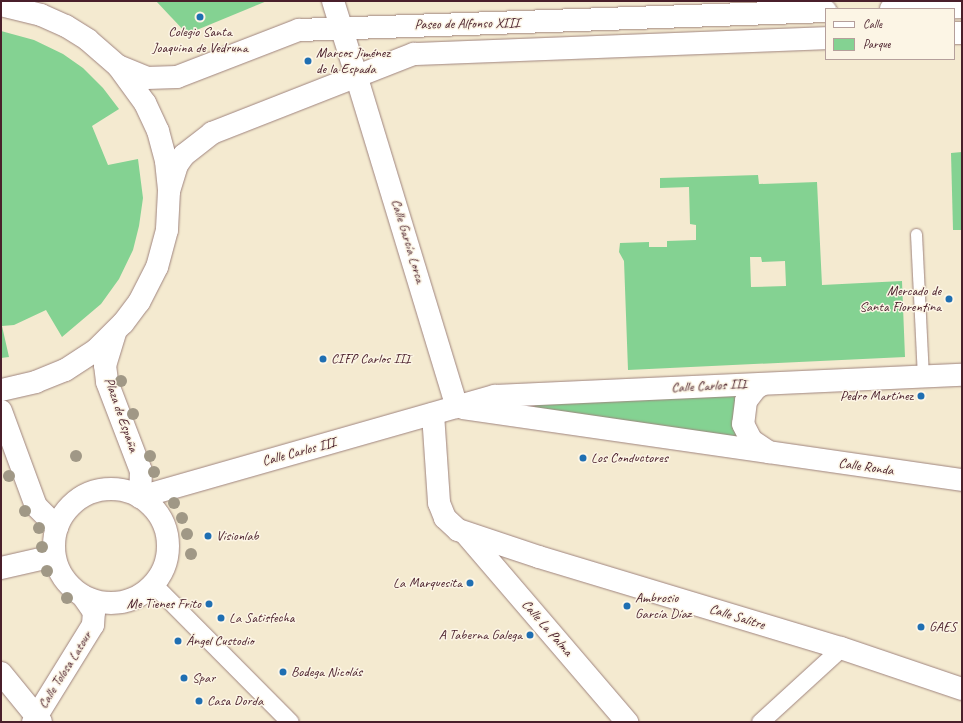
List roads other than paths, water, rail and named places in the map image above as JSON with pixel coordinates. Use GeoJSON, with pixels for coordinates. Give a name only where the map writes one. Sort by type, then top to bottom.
{"type":"FeatureCollection","features":[{"type":"Feature","properties":{"kind":"street","name":"Calle García Lorca"},"geometry":{"type":"LineString","coordinates":[[333,1],[457,407]]}},
{"type":"Feature","properties":{"kind":"street","name":"Plaza de España"},"geometry":{"type":"LineString","coordinates":[[1,390],[36,382],[65,370],[96,350],[115,333],[139,302],[157,267],[167,230],[170,191],[166,161],[158,131],[145,103],[118,66],[77,32],[54,20],[11,6]]}},
{"type":"Feature","properties":{"kind":"street"},"geometry":{"type":"LineString","coordinates":[[915,8],[962,6]]}},
{"type":"Feature","properties":{"kind":"street","name":"Paseo de Alfonso XIII"},"geometry":{"type":"LineString","coordinates":[[118,66],[147,78],[177,77],[299,30],[769,7],[825,11]]}},
{"type":"Feature","properties":{"kind":"street","name":"Paseo de Alfonso XIII"},"geometry":{"type":"LineString","coordinates":[[170,191],[177,165],[184,155],[201,139],[356,75],[414,54],[825,38]]}},
{"type":"Feature","properties":{"kind":"street","name":"Plaza de España"},"geometry":{"type":"LineString","coordinates":[[115,333],[105,365],[108,382],[141,470],[140,497]]}},
{"type":"Feature","properties":{"kind":"street","name":"Calle Carlos III"},"geometry":{"type":"LineString","coordinates":[[140,497],[495,396],[962,375]]}},
{"type":"Feature","properties":{"kind":"street"},"geometry":{"type":"LineString","coordinates":[[763,384],[756,388],[746,401],[743,424],[751,440],[770,453]]}},
{"type":"Feature","properties":{"kind":"street","name":"Calle Carlos III"},"geometry":{"type":"LineString","coordinates":[[457,407],[770,453]]}},
{"type":"Feature","properties":{"kind":"street"},"geometry":{"type":"LineString","coordinates":[[1,411],[36,506],[57,527]]}},
{"type":"Feature","properties":{"kind":"street"},"geometry":{"type":"LineString","coordinates":[[433,414],[439,503],[448,521],[466,534]]}},
{"type":"Feature","properties":{"kind":"street","name":"Calle Ronda"},"geometry":{"type":"LineString","coordinates":[[770,453],[962,480]]}},
{"type":"Feature","properties":{"kind":"street"},"geometry":{"type":"LineString","coordinates":[[114,489],[140,497],[158,514],[166,533],[166,560],[153,584],[142,594],[120,602],[105,603],[83,596],[62,577],[54,556],[53,542],[57,527],[66,511],[87,494],[114,489]]}},
{"type":"Feature","properties":{"kind":"street","name":"Calle Salitre"},"geometry":{"type":"LineString","coordinates":[[466,534],[841,648],[962,689]]}},
{"type":"Feature","properties":{"kind":"street","name":"Calle La Palma"},"geometry":{"type":"LineString","coordinates":[[466,534],[627,722]]}},
{"type":"Feature","properties":{"kind":"street"},"geometry":{"type":"LineString","coordinates":[[1,568],[54,556]]}},
{"type":"Feature","properties":{"kind":"street"},"geometry":{"type":"LineString","coordinates":[[153,584],[290,722]]}},
{"type":"Feature","properties":{"kind":"street","name":"Calle Tolosa Latour"},"geometry":{"type":"LineString","coordinates":[[37,720],[93,625],[94,612],[83,596]]}},
{"type":"Feature","properties":{"kind":"street"},"geometry":{"type":"LineString","coordinates":[[760,722],[841,648]]}},
{"type":"Feature","properties":{"kind":"street"},"geometry":{"type":"LineString","coordinates":[[1,673],[37,720]]}},
{"type":"Feature","properties":{"kind":"lane"},"geometry":{"type":"LineString","coordinates":[[916,234],[923,377]]}},
{"type":"Feature","properties":{"kind":"place","name":"Colegio Santa Joaquina de Vedruna"},"geometry":{"type":"Point","coordinates":[200,17]}},
{"type":"Feature","properties":{"kind":"place","name":"Marcos Jiménez de la Espada"},"geometry":{"type":"Point","coordinates":[308,61]}},
{"type":"Feature","properties":{"kind":"place","name":"Mercado de Santa Florentina"},"geometry":{"type":"Point","coordinates":[949,299]}},
{"type":"Feature","properties":{"kind":"place","name":"CIFP Carlos III"},"geometry":{"type":"Point","coordinates":[323,359]}},
{"type":"Feature","properties":{"kind":"place","name":"Pedro Martínez"},"geometry":{"type":"Point","coordinates":[921,396]}},
{"type":"Feature","properties":{"kind":"place","name":"Los Conductores"},"geometry":{"type":"Point","coordinates":[583,458]}},
{"type":"Feature","properties":{"kind":"place","name":"Visionlab"},"geometry":{"type":"Point","coordinates":[208,536]}},
{"type":"Feature","properties":{"kind":"place","name":"La Marquesita"},"geometry":{"type":"Point","coordinates":[470,583]}},
{"type":"Feature","properties":{"kind":"place","name":"Me Tienes Frito"},"geometry":{"type":"Point","coordinates":[209,604]}},
{"type":"Feature","properties":{"kind":"place","name":"Ambrosio García Díaz"},"geometry":{"type":"Point","coordinates":[627,606]}},
{"type":"Feature","properties":{"kind":"place","name":"La Satisfecha"},"geometry":{"type":"Point","coordinates":[221,618]}},
{"type":"Feature","properties":{"kind":"place","name":"GAES"},"geometry":{"type":"Point","coordinates":[921,627]}},
{"type":"Feature","properties":{"kind":"place","name":"A Taberna Galega"},"geometry":{"type":"Point","coordinates":[530,635]}},
{"type":"Feature","properties":{"kind":"place","name":"Ángel Custodio"},"geometry":{"type":"Point","coordinates":[178,641]}},
{"type":"Feature","properties":{"kind":"place","name":"Bodega Nicolás"},"geometry":{"type":"Point","coordinates":[283,672]}},
{"type":"Feature","properties":{"kind":"place","name":"Spar"},"geometry":{"type":"Point","coordinates":[184,678]}},
{"type":"Feature","properties":{"kind":"place","name":"Casa Dorda"},"geometry":{"type":"Point","coordinates":[199,701]}}]}
